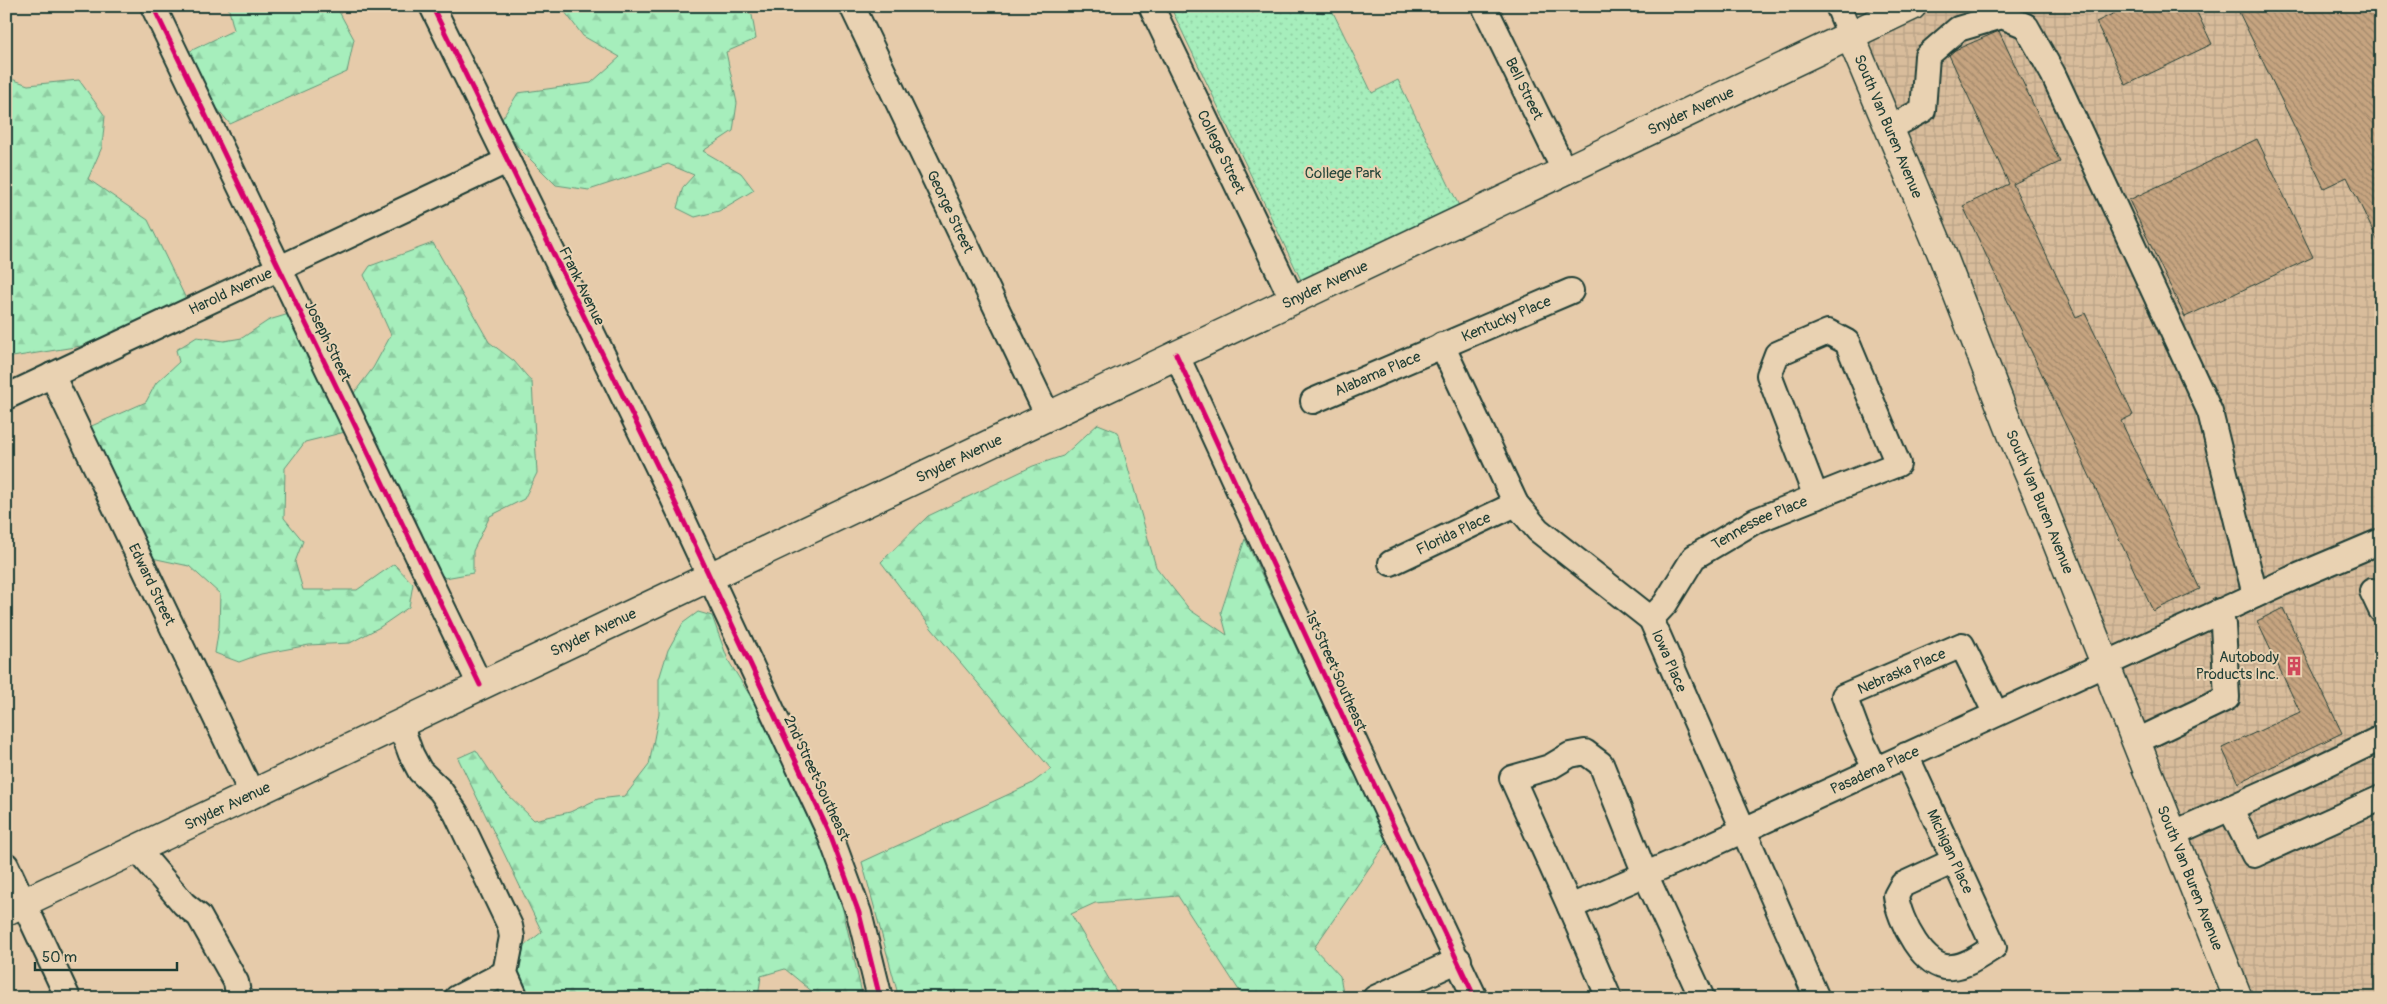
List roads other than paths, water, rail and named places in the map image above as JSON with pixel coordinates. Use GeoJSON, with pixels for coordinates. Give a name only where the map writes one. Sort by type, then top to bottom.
{"type":"FeatureCollection","features":[{"type":"Feature","properties":{"kind":"main road","name":"Snyder Avenue"},"geometry":{"type":"LineString","coordinates":[[16,906],[1912,6]]}},
{"type":"Feature","properties":{"kind":"main road","name":"South Van Buren Avenue"},"geometry":{"type":"LineString","coordinates":[[1850,35],[1890,128],[2238,998]]}},
{"type":"Feature","properties":{"kind":"street","name":"Joseph Street"},"geometry":{"type":"LineString","coordinates":[[153,6],[480,685]]}},
{"type":"Feature","properties":{"kind":"street","name":"Frank Avenue"},"geometry":{"type":"LineString","coordinates":[[432,6],[710,576]]}},
{"type":"Feature","properties":{"kind":"street","name":"George Street"},"geometry":{"type":"LineString","coordinates":[[852,6],[1048,416]]}},
{"type":"Feature","properties":{"kind":"street","name":"College Street"},"geometry":{"type":"LineString","coordinates":[[1151,6],[1292,299]]}},
{"type":"Feature","properties":{"kind":"street","name":"Bell Street"},"geometry":{"type":"LineString","coordinates":[[1484,6],[1565,172]]}},
{"type":"Feature","properties":{"kind":"street","name":"South Van Buren Avenue"},"geometry":{"type":"LineString","coordinates":[[1838,6],[1850,35]]}},
{"type":"Feature","properties":{"kind":"street"},"geometry":{"type":"LineString","coordinates":[[1890,128],[1923,110],[1927,56],[1958,29],[2002,16],[2026,26],[2053,74],[2210,412],[2255,596]]}},
{"type":"Feature","properties":{"kind":"street","name":"Harold Avenue"},"geometry":{"type":"LineString","coordinates":[[6,397],[507,161]]}},
{"type":"Feature","properties":{"kind":"street","name":"Kentucky Place"},"geometry":{"type":"LineString","coordinates":[[1442,346],[1571,292]]}},
{"type":"Feature","properties":{"kind":"street","name":"Tennessee Place"},"geometry":{"type":"LineString","coordinates":[[1651,619],[1665,604],[1694,557],[1755,521],[1816,497],[1898,464],[1847,342],[1828,332],[1777,354],[1769,375],[1816,497]]}},
{"type":"Feature","properties":{"kind":"street","name":"Alabama Place"},"geometry":{"type":"LineString","coordinates":[[1314,401],[1442,346]]}},
{"type":"Feature","properties":{"kind":"street","name":"Iowa Place"},"geometry":{"type":"LineString","coordinates":[[1442,346],[1516,504],[1538,530],[1651,619],[1817,998]]}},
{"type":"Feature","properties":{"kind":"street","name":"1st Street Southeast"},"geometry":{"type":"LineString","coordinates":[[1176,354],[1374,784],[1476,998]]}},
{"type":"Feature","properties":{"kind":"street","name":"Edward Street"},"geometry":{"type":"LineString","coordinates":[[52,375],[252,794]]}},
{"type":"Feature","properties":{"kind":"street","name":"Florida Place"},"geometry":{"type":"LineString","coordinates":[[1391,563],[1516,504]]}},
{"type":"Feature","properties":{"kind":"street","name":"Pasadena Place"},"geometry":{"type":"LineString","coordinates":[[1570,907],[2220,611],[2381,541]]}},
{"type":"Feature","properties":{"kind":"street","name":"2nd Street Southeast"},"geometry":{"type":"LineString","coordinates":[[710,576],[839,856],[859,913],[880,998]]}},
{"type":"Feature","properties":{"kind":"street"},"geometry":{"type":"LineString","coordinates":[[2135,742],[2227,698],[2223,625],[2220,611]]}},
{"type":"Feature","properties":{"kind":"street","name":"Nebraska Place"},"geometry":{"type":"LineString","coordinates":[[1875,769],[1844,696],[1962,645],[1996,714]]}},
{"type":"Feature","properties":{"kind":"street"},"geometry":{"type":"LineString","coordinates":[[400,724],[411,754],[420,771],[440,790],[456,813],[510,926],[512,937],[505,974],[516,998]]}},
{"type":"Feature","properties":{"kind":"street"},"geometry":{"type":"LineString","coordinates":[[2172,834],[2381,738]]}},
{"type":"Feature","properties":{"kind":"street"},"geometry":{"type":"LineString","coordinates":[[1608,998],[1570,907],[1512,778],[1550,767],[1570,755],[1585,752],[1601,764],[1646,874],[1702,998]]}},
{"type":"Feature","properties":{"kind":"street","name":"Michigan Place"},"geometry":{"type":"LineString","coordinates":[[1906,755],[1994,948],[1963,965],[1950,968],[1936,965],[1922,953],[1902,919],[1897,904],[1897,891],[1902,885],[1954,861]]}},
{"type":"Feature","properties":{"kind":"street"},"geometry":{"type":"LineString","coordinates":[[2230,808],[2254,855],[2381,798]]}},
{"type":"Feature","properties":{"kind":"street"},"geometry":{"type":"LineString","coordinates":[[137,849],[184,904],[199,916],[236,982],[238,993],[236,998]]}},
{"type":"Feature","properties":{"kind":"street"},"geometry":{"type":"LineString","coordinates":[[6,865],[16,906],[68,998]]}},
{"type":"Feature","properties":{"kind":"street"},"geometry":{"type":"LineString","coordinates":[[1375,998],[1459,960]]}},
{"type":"Feature","properties":{"kind":"street"},"geometry":{"type":"LineString","coordinates":[[457,998],[505,974]]}},
{"type":"Feature","properties":{"kind":"place","name":"Autobody Products Inc."},"geometry":{"type":"Point","coordinates":[2294,666]}},
{"type":"Feature","properties":{"kind":"park label","name":"College Park"},"geometry":{"type":"Point","coordinates":[1343,173]}}]}
